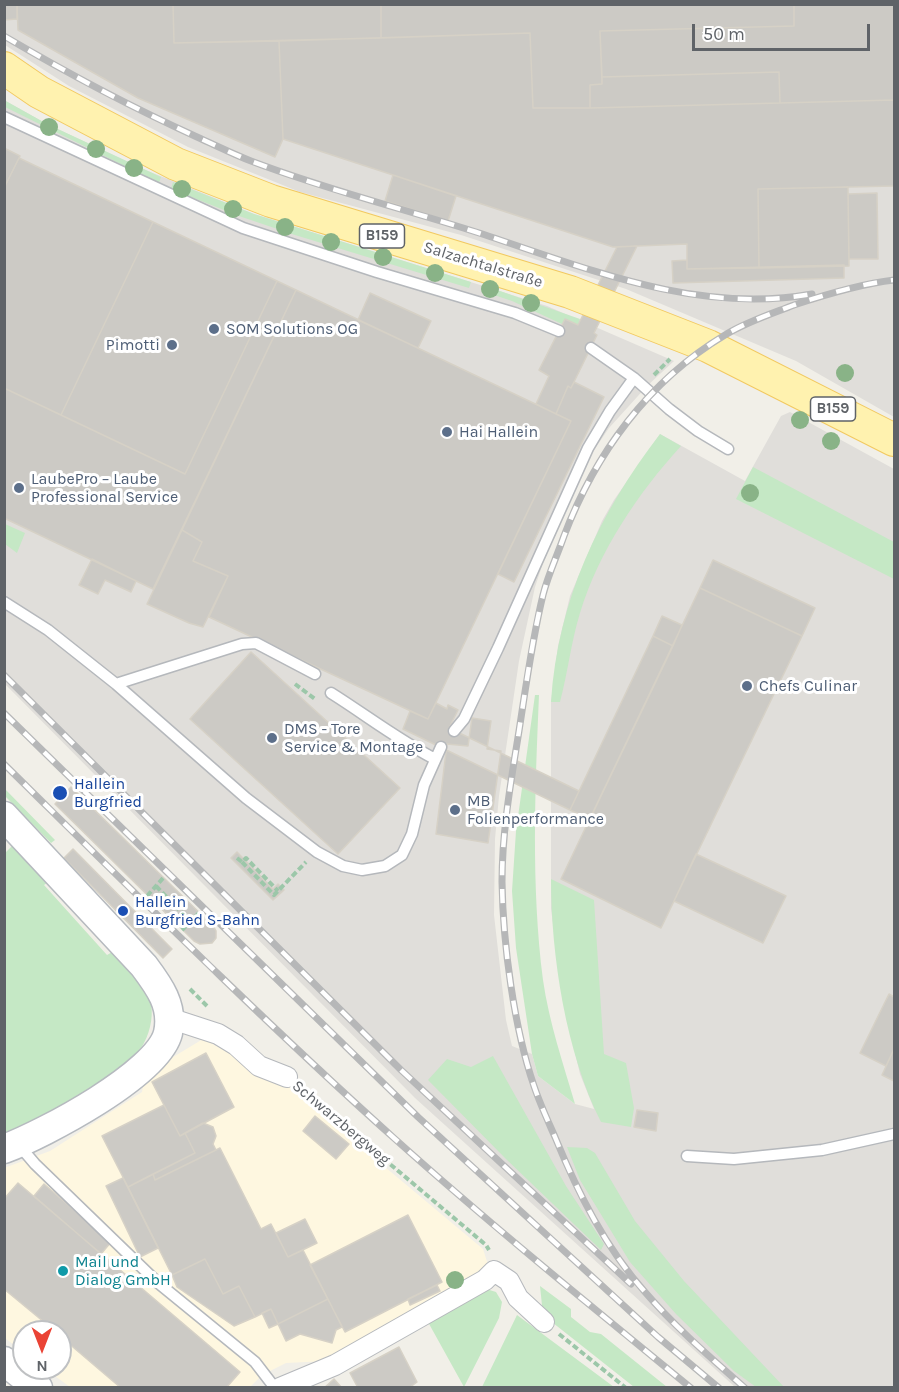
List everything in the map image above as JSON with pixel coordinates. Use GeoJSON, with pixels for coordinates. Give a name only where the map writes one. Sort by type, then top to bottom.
{"type":"FeatureCollection","features":[{"type":"Feature","properties":{"kind":"main road","name":"Salzachtalstraße"},"geometry":{"type":"LineString","coordinates":[[4,68],[39,92],[176,164],[292,208],[570,292],[684,336],[735,359],[894,440]]}},
{"type":"Feature","properties":{"kind":"street"},"geometry":{"type":"LineString","coordinates":[[4,816],[144,966],[159,986],[167,1003],[169,1018],[167,1034],[159,1052],[141,1069],[67,1119],[11,1147]]}},
{"type":"Feature","properties":{"kind":"street","name":"Schwarzbergweg"},"geometry":{"type":"LineString","coordinates":[[169,1018],[218,1034],[236,1045],[259,1066],[287,1077]]}},
{"type":"Feature","properties":{"kind":"street"},"geometry":{"type":"LineString","coordinates":[[278,1388],[335,1365],[485,1280],[494,1271],[509,1281],[518,1298],[544,1322]]}},
{"type":"Feature","properties":{"kind":"street"},"geometry":{"type":"LineString","coordinates":[[4,1361],[38,1388]]}},
{"type":"Feature","properties":{"kind":"lane"},"geometry":{"type":"LineString","coordinates":[[4,117],[243,228],[377,272],[515,313],[559,331]]}},
{"type":"Feature","properties":{"kind":"lane"},"geometry":{"type":"LineString","coordinates":[[591,348],[639,382],[698,431],[728,449]]}},
{"type":"Feature","properties":{"kind":"lane"},"geometry":{"type":"LineString","coordinates":[[454,731],[464,719],[479,689],[588,448],[610,411],[639,382]]}},
{"type":"Feature","properties":{"kind":"lane"},"geometry":{"type":"LineString","coordinates":[[4,602],[48,630],[116,684],[246,798],[317,852],[343,866],[362,870],[385,866],[402,855],[412,834],[424,785],[441,747]]}},
{"type":"Feature","properties":{"kind":"lane"},"geometry":{"type":"LineString","coordinates":[[116,684],[242,644],[256,643],[315,674]]}},
{"type":"Feature","properties":{"kind":"lane"},"geometry":{"type":"LineString","coordinates":[[331,693],[403,743],[435,759]]}},
{"type":"Feature","properties":{"kind":"lane"},"geometry":{"type":"LineString","coordinates":[[687,1156],[734,1159],[822,1150],[894,1134]]}},
{"type":"Feature","properties":{"kind":"lane"},"geometry":{"type":"LineString","coordinates":[[11,1147],[34,1164],[157,1282],[255,1362],[278,1388]]}},
{"type":"Feature","properties":{"kind":"path"},"geometry":{"type":"LineString","coordinates":[[639,382],[671,358],[684,336]]}},
{"type":"Feature","properties":{"kind":"path"},"geometry":{"type":"LineString","coordinates":[[242,862],[274,895],[317,852]]}},
{"type":"Feature","properties":{"kind":"path"},"geometry":{"type":"LineString","coordinates":[[237,858],[242,862],[246,858],[278,891]]}},
{"type":"Feature","properties":{"kind":"path"},"geometry":{"type":"LineString","coordinates":[[147,896],[164,877]]}},
{"type":"Feature","properties":{"kind":"path"},"geometry":{"type":"LineString","coordinates":[[156,886],[186,916]]}},
{"type":"Feature","properties":{"kind":"path"},"geometry":{"type":"LineString","coordinates":[[182,930],[200,912]]}},
{"type":"Feature","properties":{"kind":"path","name":"Schwarzbergweg"},"geometry":{"type":"LineString","coordinates":[[287,1077],[486,1245],[492,1256],[494,1271]]}},
{"type":"Feature","properties":{"kind":"path"},"geometry":{"type":"LineString","coordinates":[[544,1322],[626,1388]]}},
{"type":"Feature","properties":{"kind":"shaded area"},"geometry":{"type":"Polygon","coordinates":[[[4,5],[894,5],[894,417],[796,361],[626,289],[461,235],[300,192],[188,147],[69,86],[5,45],[4,5]]]}},
{"type":"Feature","properties":{"kind":"shaded area"},"geometry":{"type":"Polygon","coordinates":[[[4,100],[47,124],[143,169],[254,214],[547,306],[674,361],[647,386],[609,428],[584,465],[556,524],[535,587],[519,661],[499,796],[495,839],[494,915],[506,1020],[512,1046],[532,1054],[538,1076],[575,1104],[594,1109],[580,1074],[563,1001],[551,909],[551,702],[558,646],[570,596],[602,521],[660,434],[745,481],[781,416],[790,412],[894,469],[894,1387],[735,1387],[415,1098],[5,684],[4,100]]]}},
{"type":"Feature","properties":{"kind":"shaded area"},"geometry":{"type":"Polygon","coordinates":[[[203,1039],[281,1080],[483,1249],[489,1268],[327,1361],[286,1363],[262,1375],[250,1387],[70,1387],[60,1380],[72,1380],[72,1320],[12,1320],[12,1344],[5,1338],[4,1168],[50,1151],[142,1092],[145,1074],[203,1039]]]}},
{"type":"Feature","properties":{"kind":"green space"},"geometry":{"type":"Polygon","coordinates":[[[4,100],[47,124],[161,177],[159,183],[5,107],[4,100]]]}},
{"type":"Feature","properties":{"kind":"green space"},"geometry":{"type":"Polygon","coordinates":[[[173,182],[254,214],[471,282],[469,288],[239,216],[171,189],[173,182]]]}},
{"type":"Feature","properties":{"kind":"green space"},"geometry":{"type":"Polygon","coordinates":[[[483,285],[580,319],[578,325],[565,319],[562,324],[512,301],[482,291],[483,285]]]}},
{"type":"Feature","properties":{"kind":"green space"},"geometry":{"type":"Polygon","coordinates":[[[660,434],[681,446],[635,503],[609,545],[588,590],[577,624],[560,702],[551,702],[562,628],[585,560],[618,496],[660,434]]]}},
{"type":"Feature","properties":{"kind":"green space"},"geometry":{"type":"Polygon","coordinates":[[[753,467],[894,542],[894,579],[736,499],[753,467]]]}},
{"type":"Feature","properties":{"kind":"green space"},"geometry":{"type":"Polygon","coordinates":[[[5,524],[25,533],[17,553],[5,544],[5,524]]]}},
{"type":"Feature","properties":{"kind":"green space"},"geometry":{"type":"Polygon","coordinates":[[[535,695],[539,695],[535,873],[539,944],[549,1011],[575,1104],[538,1076],[532,1054],[516,948],[512,891],[516,831],[535,695]]]}},
{"type":"Feature","properties":{"kind":"green space"},"geometry":{"type":"Polygon","coordinates":[[[4,789],[55,840],[51,843],[5,796],[4,789]]]}},
{"type":"Feature","properties":{"kind":"green space"},"geometry":{"type":"Polygon","coordinates":[[[15,843],[50,881],[44,885],[107,955],[114,951],[140,979],[148,991],[152,1015],[144,1043],[119,1070],[80,1096],[5,1139],[4,854],[15,843]]]}},
{"type":"Feature","properties":{"kind":"green space"},"geometry":{"type":"Polygon","coordinates":[[[551,879],[594,900],[604,1054],[626,1063],[634,1108],[631,1127],[601,1122],[578,1066],[558,972],[551,879]]]}},
{"type":"Feature","properties":{"kind":"green space"},"geometry":{"type":"Polygon","coordinates":[[[493,1056],[566,1186],[604,1244],[601,1250],[428,1080],[447,1059],[471,1067],[493,1056]]]}},
{"type":"Feature","properties":{"kind":"green space"},"geometry":{"type":"Polygon","coordinates":[[[567,1147],[587,1148],[595,1153],[635,1221],[684,1281],[784,1387],[756,1387],[734,1371],[676,1314],[630,1262],[580,1180],[567,1147]]]}},
{"type":"Feature","properties":{"kind":"green space"},"geometry":{"type":"Polygon","coordinates":[[[540,1286],[571,1309],[571,1317],[590,1332],[601,1334],[667,1387],[634,1387],[543,1315],[540,1286]]]}},
{"type":"Feature","properties":{"kind":"green space"},"geometry":{"type":"Polygon","coordinates":[[[483,1288],[496,1292],[502,1302],[499,1318],[464,1387],[428,1322],[483,1288]]]}},
{"type":"Feature","properties":{"kind":"green space"},"geometry":{"type":"Polygon","coordinates":[[[517,1315],[614,1387],[482,1387],[517,1315]]]}},
{"type":"Feature","properties":{"kind":"building"},"geometry":{"type":"Polygon","coordinates":[[[4,4],[17,4],[17,19],[4,20],[4,4]]]}},
{"type":"Feature","properties":{"kind":"building"},"geometry":{"type":"Polygon","coordinates":[[[17,4],[173,4],[174,43],[279,41],[283,139],[275,157],[138,98],[18,30],[17,4]]]}},
{"type":"Feature","properties":{"kind":"building"},"geometry":{"type":"Polygon","coordinates":[[[173,4],[381,4],[381,38],[174,43],[173,4]]]}},
{"type":"Feature","properties":{"kind":"building"},"geometry":{"type":"Polygon","coordinates":[[[381,4],[794,4],[794,26],[600,31],[602,84],[590,85],[590,108],[533,108],[530,33],[381,38],[381,4]]]}},
{"type":"Feature","properties":{"kind":"building"},"geometry":{"type":"Polygon","coordinates":[[[794,4],[894,4],[894,100],[780,103],[779,72],[602,77],[600,31],[794,26],[794,4]]]}},
{"type":"Feature","properties":{"kind":"building"},"geometry":{"type":"Polygon","coordinates":[[[530,33],[533,108],[894,100],[894,186],[758,189],[759,268],[687,269],[687,244],[613,247],[283,139],[279,41],[530,33]]]}},
{"type":"Feature","properties":{"kind":"building"},"geometry":{"type":"Polygon","coordinates":[[[779,72],[780,103],[590,108],[590,85],[602,84],[602,77],[779,72]]]}},
{"type":"Feature","properties":{"kind":"building"},"geometry":{"type":"Polygon","coordinates":[[[4,148],[20,156],[4,188],[4,148]]]}},
{"type":"Feature","properties":{"kind":"building"},"geometry":{"type":"Polygon","coordinates":[[[19,158],[153,222],[61,415],[4,388],[4,188],[19,158]]]}},
{"type":"Feature","properties":{"kind":"building"},"geometry":{"type":"Polygon","coordinates":[[[393,175],[456,196],[448,221],[385,201],[393,175]]]}},
{"type":"Feature","properties":{"kind":"building"},"geometry":{"type":"Polygon","coordinates":[[[848,187],[849,266],[759,268],[758,189],[848,187]]]}},
{"type":"Feature","properties":{"kind":"building"},"geometry":{"type":"Polygon","coordinates":[[[877,193],[878,259],[849,259],[848,194],[877,193]]]}},
{"type":"Feature","properties":{"kind":"building"},"geometry":{"type":"Polygon","coordinates":[[[153,222],[277,281],[185,474],[61,415],[153,222]]]}},
{"type":"Feature","properties":{"kind":"building"},"geometry":{"type":"Polygon","coordinates":[[[637,246],[594,333],[597,335],[571,388],[568,386],[556,414],[536,404],[549,376],[539,370],[565,319],[578,325],[617,247],[637,246]]]}},
{"type":"Feature","properties":{"kind":"building"},"geometry":{"type":"Polygon","coordinates":[[[687,260],[687,269],[844,265],[844,278],[673,283],[672,261],[687,260]]]}},
{"type":"Feature","properties":{"kind":"building"},"geometry":{"type":"Polygon","coordinates":[[[277,281],[296,290],[153,589],[4,518],[4,388],[185,474],[277,281]]]}},
{"type":"Feature","properties":{"kind":"building"},"geometry":{"type":"Polygon","coordinates":[[[296,290],[571,421],[428,719],[209,617],[228,576],[193,561],[202,542],[182,530],[296,290]]]}},
{"type":"Feature","properties":{"kind":"building"},"geometry":{"type":"Polygon","coordinates":[[[370,293],[431,321],[418,348],[358,320],[370,293]]]}},
{"type":"Feature","properties":{"kind":"building"},"geometry":{"type":"Polygon","coordinates":[[[574,382],[604,397],[514,582],[498,574],[571,421],[556,414],[568,386],[571,388],[574,382]]]}},
{"type":"Feature","properties":{"kind":"building"},"geometry":{"type":"Polygon","coordinates":[[[182,530],[202,542],[193,561],[228,576],[203,627],[147,604],[182,530]]]}},
{"type":"Feature","properties":{"kind":"building"},"geometry":{"type":"Polygon","coordinates":[[[92,559],[136,581],[131,592],[105,580],[98,594],[79,585],[92,559]]]}},
{"type":"Feature","properties":{"kind":"building"},"geometry":{"type":"Polygon","coordinates":[[[713,560],[815,608],[802,636],[700,588],[713,560]]]}},
{"type":"Feature","properties":{"kind":"building"},"geometry":{"type":"Polygon","coordinates":[[[700,588],[802,636],[661,928],[561,879],[700,588]]]}},
{"type":"Feature","properties":{"kind":"building"},"geometry":{"type":"Polygon","coordinates":[[[662,616],[682,625],[673,646],[653,636],[662,616]]]}},
{"type":"Feature","properties":{"kind":"building"},"geometry":{"type":"Polygon","coordinates":[[[653,636],[673,646],[590,819],[570,810],[653,636]]]}},
{"type":"Feature","properties":{"kind":"building"},"geometry":{"type":"Polygon","coordinates":[[[251,652],[400,788],[338,854],[190,719],[251,652]]]}},
{"type":"Feature","properties":{"kind":"building"},"geometry":{"type":"Polygon","coordinates":[[[436,703],[447,709],[448,705],[458,710],[449,728],[579,791],[570,810],[403,729],[410,711],[428,719],[436,703]]]}},
{"type":"Feature","properties":{"kind":"building"},"geometry":{"type":"Polygon","coordinates":[[[472,718],[491,721],[487,749],[501,751],[488,843],[436,834],[447,744],[468,746],[472,718]]]}},
{"type":"Feature","properties":{"kind":"building"},"geometry":{"type":"Polygon","coordinates":[[[71,787],[213,926],[216,938],[212,943],[200,944],[194,941],[55,804],[71,787]]]}},
{"type":"Feature","properties":{"kind":"building"},"geometry":{"type":"Polygon","coordinates":[[[73,849],[172,949],[163,958],[64,858],[73,849]]]}},
{"type":"Feature","properties":{"kind":"building"},"geometry":{"type":"Polygon","coordinates":[[[237,852],[273,889],[278,884],[284,890],[273,900],[231,858],[237,852]]]}},
{"type":"Feature","properties":{"kind":"building"},"geometry":{"type":"Polygon","coordinates":[[[696,854],[786,896],[763,943],[674,901],[696,854]]]}},
{"type":"Feature","properties":{"kind":"building"},"geometry":{"type":"Polygon","coordinates":[[[889,994],[894,997],[894,1049],[886,1066],[860,1053],[889,994]]]}},
{"type":"Feature","properties":{"kind":"building"},"geometry":{"type":"Polygon","coordinates":[[[894,1049],[894,1081],[882,1075],[894,1049]]]}},
{"type":"Feature","properties":{"kind":"building"},"geometry":{"type":"Polygon","coordinates":[[[206,1053],[234,1107],[180,1136],[152,1082],[206,1053]]]}},
{"type":"Feature","properties":{"kind":"building"},"geometry":{"type":"Polygon","coordinates":[[[164,1105],[180,1136],[185,1133],[195,1153],[128,1187],[102,1136],[164,1105]]]}},
{"type":"Feature","properties":{"kind":"building"},"geometry":{"type":"Polygon","coordinates":[[[637,1110],[658,1113],[656,1131],[634,1127],[637,1110]]]}},
{"type":"Feature","properties":{"kind":"building"},"geometry":{"type":"Polygon","coordinates":[[[315,1116],[349,1144],[336,1159],[303,1131],[315,1116]]]}},
{"type":"Feature","properties":{"kind":"building"},"geometry":{"type":"Polygon","coordinates":[[[203,1123],[213,1127],[216,1136],[213,1144],[216,1150],[155,1180],[153,1174],[195,1153],[185,1133],[203,1123]]]}},
{"type":"Feature","properties":{"kind":"building"},"geometry":{"type":"Polygon","coordinates":[[[220,1148],[261,1229],[271,1224],[288,1257],[303,1250],[328,1299],[278,1324],[271,1309],[255,1317],[239,1286],[223,1294],[205,1259],[172,1275],[128,1187],[153,1174],[155,1180],[220,1148]]]}},
{"type":"Feature","properties":{"kind":"building"},"geometry":{"type":"Polygon","coordinates":[[[123,1178],[158,1248],[140,1257],[106,1186],[123,1178]]]}},
{"type":"Feature","properties":{"kind":"building","name":"Mail und Dialog GmbH"},"geometry":{"type":"Polygon","coordinates":[[[18,1183],[240,1372],[226,1388],[121,1388],[72,1346],[72,1320],[41,1320],[4,1289],[4,1199],[18,1183]]]}},
{"type":"Feature","properties":{"kind":"building"},"geometry":{"type":"Polygon","coordinates":[[[44,1184],[111,1242],[101,1254],[34,1196],[44,1184]]]}},
{"type":"Feature","properties":{"kind":"building"},"geometry":{"type":"Polygon","coordinates":[[[408,1215],[442,1282],[345,1332],[310,1265],[408,1215]]]}},
{"type":"Feature","properties":{"kind":"building"},"geometry":{"type":"Polygon","coordinates":[[[305,1219],[317,1243],[288,1257],[276,1233],[305,1219]]]}},
{"type":"Feature","properties":{"kind":"building"},"geometry":{"type":"Polygon","coordinates":[[[205,1259],[223,1294],[239,1286],[255,1317],[234,1326],[177,1287],[172,1275],[205,1259]]]}},
{"type":"Feature","properties":{"kind":"building"},"geometry":{"type":"Polygon","coordinates":[[[437,1285],[440,1291],[410,1305],[408,1299],[437,1285]]]}},
{"type":"Feature","properties":{"kind":"building"},"geometry":{"type":"Polygon","coordinates":[[[328,1299],[342,1327],[336,1330],[332,1343],[300,1334],[286,1341],[278,1324],[328,1299]]]}},
{"type":"Feature","properties":{"kind":"building"},"geometry":{"type":"Polygon","coordinates":[[[271,1309],[278,1324],[269,1328],[262,1313],[271,1309]]]}},
{"type":"Feature","properties":{"kind":"building"},"geometry":{"type":"Polygon","coordinates":[[[399,1347],[417,1382],[409,1388],[358,1388],[350,1373],[399,1347]]]}},
{"type":"Feature","properties":{"kind":"building"},"geometry":{"type":"Polygon","coordinates":[[[334,1379],[342,1388],[324,1388],[334,1379]]]}},
{"type":"Feature","properties":{"kind":"railway"},"geometry":{"type":"LineString","coordinates":[[4,36],[99,89],[172,126],[244,158],[306,181],[476,232],[599,273],[641,284],[683,293],[726,298],[769,299],[812,294]]}},
{"type":"Feature","properties":{"kind":"railway"},"geometry":{"type":"LineString","coordinates":[[745,1388],[668,1317],[617,1257],[583,1199],[541,1106],[527,1063],[515,1012],[507,958],[502,882],[508,806],[532,646],[545,588],[564,536],[591,476],[627,422],[672,374],[697,353],[733,330],[819,297],[894,280]]}},
{"type":"Feature","properties":{"kind":"railway"},"geometry":{"type":"LineString","coordinates":[[4,675],[401,1070],[631,1284]]}},
{"type":"Feature","properties":{"kind":"railway"},"geometry":{"type":"LineString","coordinates":[[4,713],[418,1117],[658,1337],[719,1388]]}},
{"type":"Feature","properties":{"kind":"railway"},"geometry":{"type":"LineString","coordinates":[[4,764],[197,954],[395,1139],[541,1265],[691,1388]]}},
{"type":"Feature","properties":{"kind":"place","name":"SOM Solutions OG"},"geometry":{"type":"Point","coordinates":[214,329]}},
{"type":"Feature","properties":{"kind":"place","name":"Pimotti"},"geometry":{"type":"Point","coordinates":[172,345]}},
{"type":"Feature","properties":{"kind":"place","name":"Hai Hallein"},"geometry":{"type":"Point","coordinates":[447,432]}},
{"type":"Feature","properties":{"kind":"place","name":"LaubePro – Laube Professional Service"},"geometry":{"type":"Point","coordinates":[19,488]}},
{"type":"Feature","properties":{"kind":"place","name":"Chefs Culinar"},"geometry":{"type":"Point","coordinates":[747,686]}},
{"type":"Feature","properties":{"kind":"place","name":"DMS - Tore Service & Montage"},"geometry":{"type":"Point","coordinates":[272,738]}},
{"type":"Feature","properties":{"kind":"place","name":"Hallein Burgfried"},"geometry":{"type":"Point","coordinates":[60,793]}},
{"type":"Feature","properties":{"kind":"place","name":"MB Folienperformance"},"geometry":{"type":"Point","coordinates":[455,810]}},
{"type":"Feature","properties":{"kind":"place","name":"Hallein Burgfried S-Bahn"},"geometry":{"type":"Point","coordinates":[123,911]}},
{"type":"Feature","properties":{"kind":"place","name":"Mail und Dialog GmbH"},"geometry":{"type":"Point","coordinates":[63,1271]}}]}
